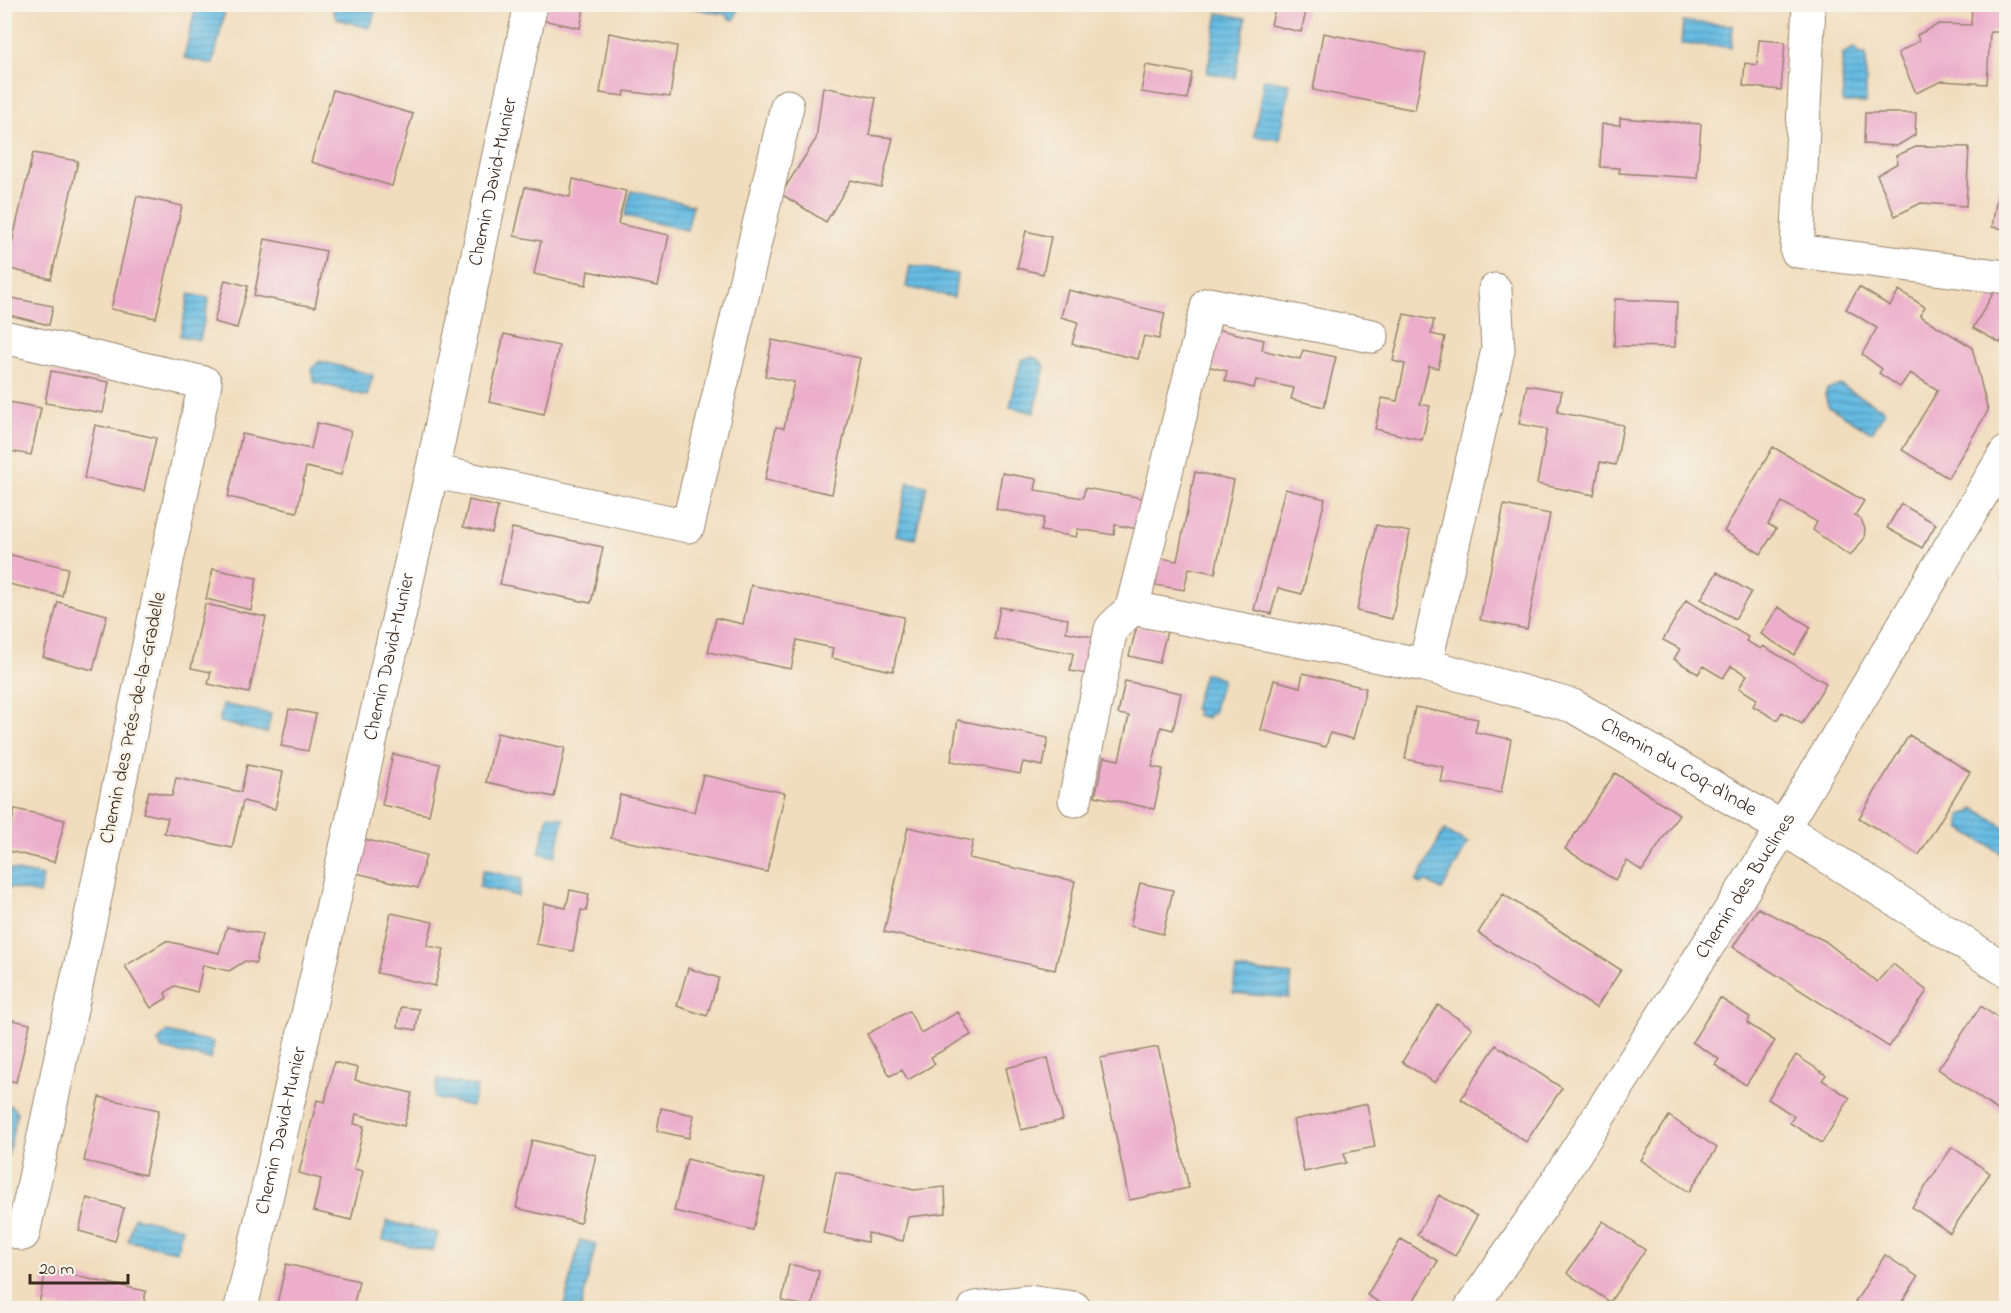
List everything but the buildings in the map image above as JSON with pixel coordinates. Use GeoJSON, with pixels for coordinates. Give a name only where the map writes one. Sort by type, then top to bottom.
{"type":"FeatureCollection","features":[{"type":"Feature","properties":{"kind":"street","name":"Chemin David-Munier"},"geometry":{"type":"LineString","coordinates":[[241,1308],[432,471],[531,4]]}},
{"type":"Feature","properties":{"kind":"street"},"geometry":{"type":"LineString","coordinates":[[1809,4],[1797,251],[2007,277]]}},
{"type":"Feature","properties":{"kind":"street"},"geometry":{"type":"LineString","coordinates":[[432,471],[688,526],[787,106]]}},
{"type":"Feature","properties":{"kind":"street"},"geometry":{"type":"LineString","coordinates":[[1425,665],[1498,350],[1495,290]]}},
{"type":"Feature","properties":{"kind":"street"},"geometry":{"type":"LineString","coordinates":[[1076,800],[1111,629],[1132,608],[1208,304],[1372,336]]}},
{"type":"Feature","properties":{"kind":"street","name":"Chemin des Prés-de-la-Gradelle"},"geometry":{"type":"LineString","coordinates":[[4,337],[205,383],[23,1234],[4,1227]]}},
{"type":"Feature","properties":{"kind":"street","name":"Chemin des Buclines"},"geometry":{"type":"LineString","coordinates":[[1471,1308],[1488,1288],[1783,828],[2007,453]]}},
{"type":"Feature","properties":{"kind":"street","name":"Chemin du Coq-d'Inde"},"geometry":{"type":"LineString","coordinates":[[1132,608],[1425,665],[1574,706],[1783,828],[2007,970]]}},
{"type":"Feature","properties":{"kind":"street"},"geometry":{"type":"LineString","coordinates":[[975,1308],[1028,1302],[1074,1308]]}},
{"type":"Feature","properties":{"kind":"water"},"geometry":{"type":"Polygon","coordinates":[[[336,4],[352,5],[375,11],[370,28],[337,19],[333,11],[336,4]]]}},
{"type":"Feature","properties":{"kind":"water"},"geometry":{"type":"Polygon","coordinates":[[[688,4],[740,5],[734,20],[728,18],[728,15],[687,7],[688,4]]]}},
{"type":"Feature","properties":{"kind":"water"},"geometry":{"type":"Polygon","coordinates":[[[196,5],[226,5],[213,64],[184,58],[196,5]]]}},
{"type":"Feature","properties":{"kind":"water"},"geometry":{"type":"Polygon","coordinates":[[[1218,13],[1246,18],[1235,78],[1207,73],[1218,13]]]}},
{"type":"Feature","properties":{"kind":"water"},"geometry":{"type":"Polygon","coordinates":[[[1683,22],[1733,25],[1731,47],[1681,44],[1683,22]]]}},
{"type":"Feature","properties":{"kind":"water"},"geometry":{"type":"Polygon","coordinates":[[[1854,48],[1861,54],[1866,54],[1866,103],[1843,103],[1842,54],[1854,48]]]}},
{"type":"Feature","properties":{"kind":"water"},"geometry":{"type":"Polygon","coordinates":[[[1264,79],[1290,83],[1280,140],[1254,136],[1264,79]]]}},
{"type":"Feature","properties":{"kind":"water"},"geometry":{"type":"Polygon","coordinates":[[[631,191],[693,205],[687,230],[625,216],[631,191]]]}},
{"type":"Feature","properties":{"kind":"water"},"geometry":{"type":"Polygon","coordinates":[[[910,265],[957,274],[954,297],[906,287],[910,265]]]}},
{"type":"Feature","properties":{"kind":"water"},"geometry":{"type":"Polygon","coordinates":[[[189,294],[209,298],[200,340],[180,336],[189,294]]]}},
{"type":"Feature","properties":{"kind":"water"},"geometry":{"type":"Polygon","coordinates":[[[1031,357],[1038,359],[1045,366],[1034,413],[1010,407],[1021,360],[1031,357]]]}},
{"type":"Feature","properties":{"kind":"water"},"geometry":{"type":"Polygon","coordinates":[[[320,361],[373,375],[367,396],[314,382],[311,369],[320,361]]]}},
{"type":"Feature","properties":{"kind":"water"},"geometry":{"type":"Polygon","coordinates":[[[1840,385],[1883,409],[1884,413],[1873,431],[1869,431],[1828,406],[1825,394],[1827,389],[1840,385]]]}},
{"type":"Feature","properties":{"kind":"water"},"geometry":{"type":"Polygon","coordinates":[[[908,482],[927,486],[915,539],[896,535],[908,482]]]}},
{"type":"Feature","properties":{"kind":"water"},"geometry":{"type":"Polygon","coordinates":[[[1204,673],[1222,678],[1213,714],[1209,713],[1208,718],[1196,715],[1197,710],[1194,709],[1204,673]]]}},
{"type":"Feature","properties":{"kind":"water"},"geometry":{"type":"Polygon","coordinates":[[[223,704],[271,714],[267,733],[219,722],[223,704]]]}},
{"type":"Feature","properties":{"kind":"water"},"geometry":{"type":"Polygon","coordinates":[[[1974,808],[2006,828],[2006,847],[2002,854],[1960,828],[1960,815],[1971,812],[1974,808]]]}},
{"type":"Feature","properties":{"kind":"water"},"geometry":{"type":"Polygon","coordinates":[[[548,815],[564,818],[555,857],[539,853],[548,815]]]}},
{"type":"Feature","properties":{"kind":"water"},"geometry":{"type":"Polygon","coordinates":[[[1444,830],[1468,843],[1442,890],[1425,881],[1422,885],[1416,882],[1444,830]]]}},
{"type":"Feature","properties":{"kind":"water"},"geometry":{"type":"Polygon","coordinates":[[[8,869],[43,876],[39,894],[5,886],[8,869]]]}},
{"type":"Feature","properties":{"kind":"water"},"geometry":{"type":"Polygon","coordinates":[[[483,870],[522,879],[518,896],[479,887],[483,870]]]}},
{"type":"Feature","properties":{"kind":"water"},"geometry":{"type":"Polygon","coordinates":[[[1236,969],[1292,975],[1289,998],[1233,993],[1236,969]]]}},
{"type":"Feature","properties":{"kind":"water"},"geometry":{"type":"Polygon","coordinates":[[[166,1032],[213,1042],[210,1059],[162,1049],[158,1041],[166,1032]]]}},
{"type":"Feature","properties":{"kind":"water"},"geometry":{"type":"Polygon","coordinates":[[[438,1079],[477,1087],[472,1106],[434,1098],[438,1079]]]}},
{"type":"Feature","properties":{"kind":"water"},"geometry":{"type":"Polygon","coordinates":[[[6,1105],[12,1106],[17,1112],[8,1156],[4,1155],[6,1105]]]}},
{"type":"Feature","properties":{"kind":"water"},"geometry":{"type":"Polygon","coordinates":[[[134,1217],[182,1228],[177,1251],[128,1241],[134,1217]]]}},
{"type":"Feature","properties":{"kind":"water"},"geometry":{"type":"Polygon","coordinates":[[[387,1221],[438,1233],[433,1251],[383,1240],[387,1221]]]}},
{"type":"Feature","properties":{"kind":"water"},"geometry":{"type":"Polygon","coordinates":[[[580,1240],[596,1244],[581,1308],[564,1306],[580,1240]]]}}]}
